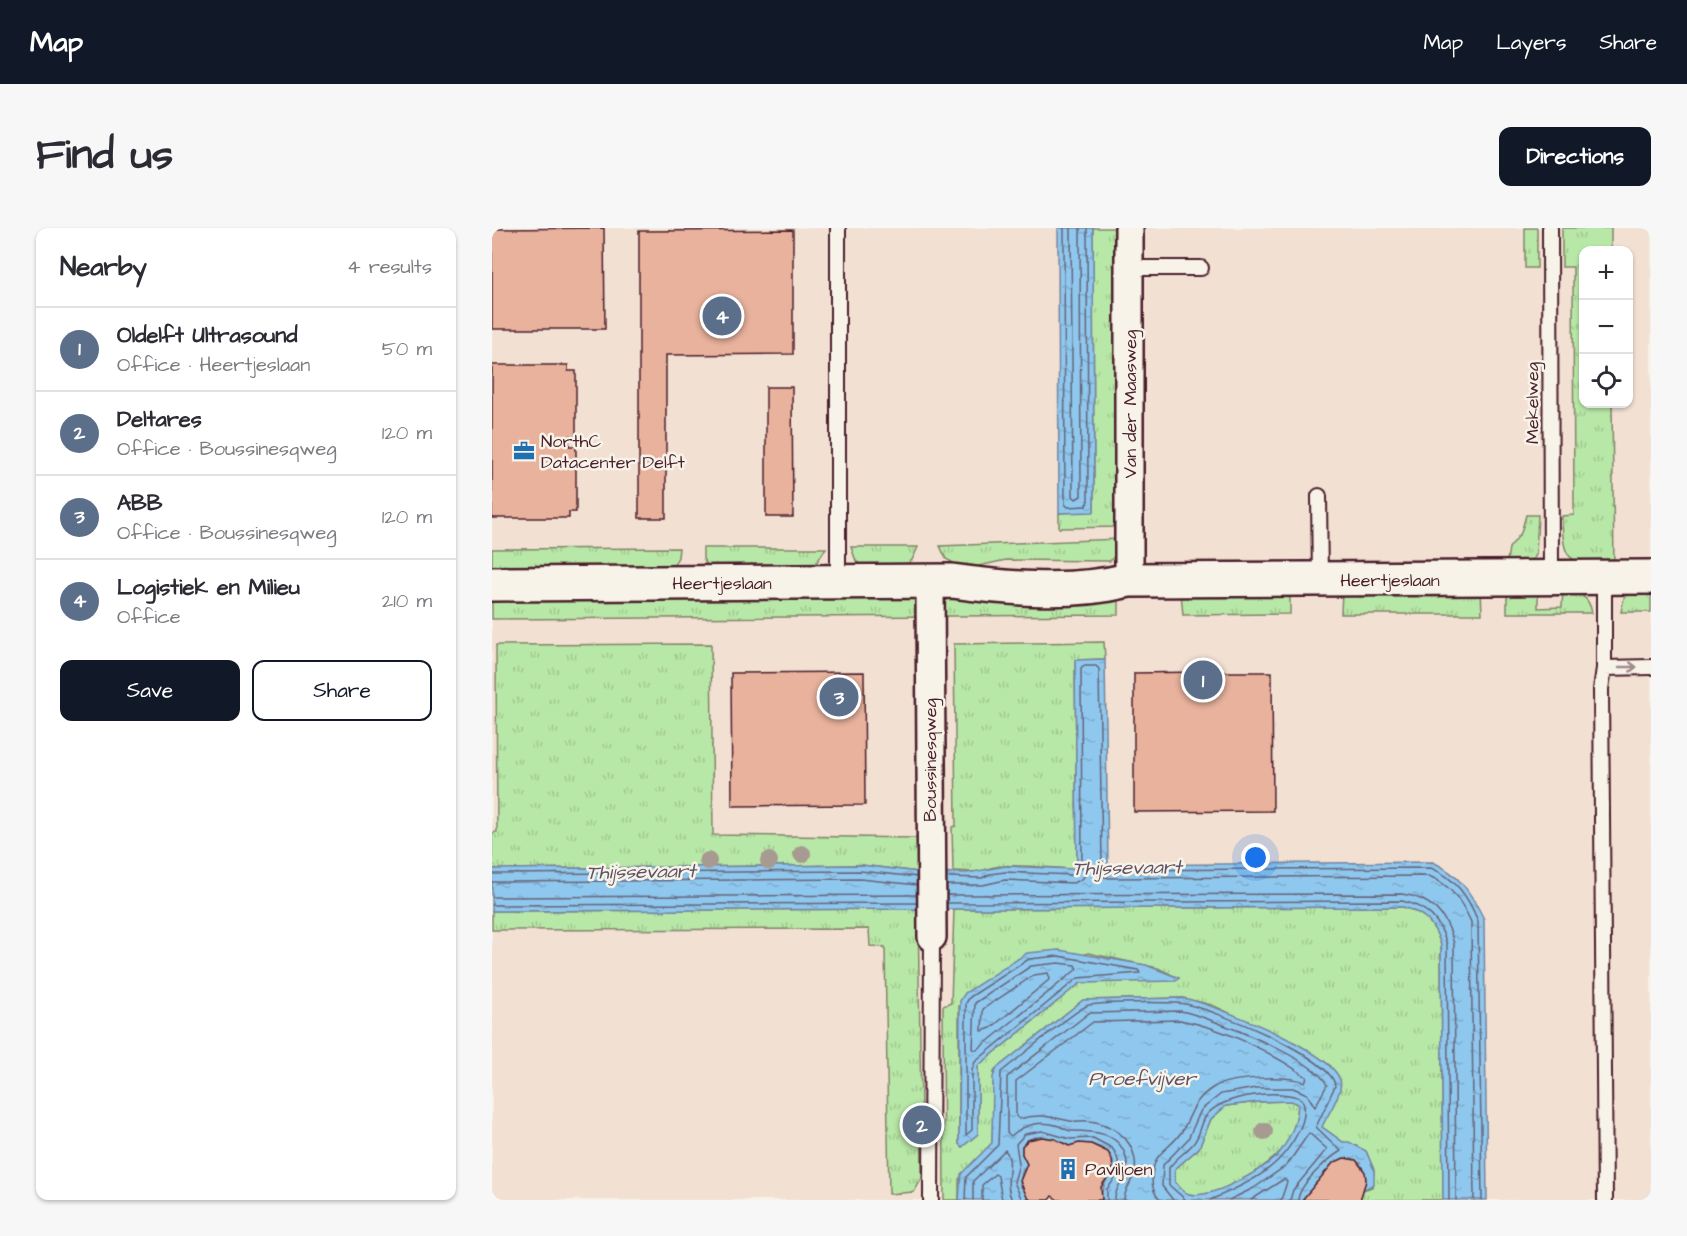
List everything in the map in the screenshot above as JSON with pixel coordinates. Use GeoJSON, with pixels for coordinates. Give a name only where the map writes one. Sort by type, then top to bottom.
{"type":"FeatureCollection","features":[{"type":"Feature","properties":{"kind":"street","name":"Van der Maasweg"},"geometry":{"type":"LineString","coordinates":[[1129,228],[1130,580]]}},
{"type":"Feature","properties":{"kind":"street","name":"Heertjeslaan"},"geometry":{"type":"LineString","coordinates":[[492,584],[941,582],[999,587],[1098,587],[1130,580],[1651,578]]}},
{"type":"Feature","properties":{"kind":"street","name":"Boussinesqweg"},"geometry":{"type":"LineString","coordinates":[[932,937],[930,844],[941,582]]}},
{"type":"Feature","properties":{"kind":"lane"},"geometry":{"type":"LineString","coordinates":[[838,228],[838,582]]}},
{"type":"Feature","properties":{"kind":"lane","name":"Mekelweg"},"geometry":{"type":"LineString","coordinates":[[1550,228],[1551,578]]}},
{"type":"Feature","properties":{"kind":"lane"},"geometry":{"type":"LineString","coordinates":[[1129,268],[1201,268]]}},
{"type":"Feature","properties":{"kind":"lane"},"geometry":{"type":"LineString","coordinates":[[1319,496],[1320,580]]}},
{"type":"Feature","properties":{"kind":"lane"},"geometry":{"type":"LineString","coordinates":[[1604,578],[1604,668],[1601,689],[1605,1200]]}},
{"type":"Feature","properties":{"kind":"lane"},"geometry":{"type":"LineString","coordinates":[[1604,668],[1651,667]]}},
{"type":"Feature","properties":{"kind":"lane"},"geometry":{"type":"LineString","coordinates":[[931,1200],[932,937]]}},
{"type":"Feature","properties":{"kind":"shaded area"},"geometry":{"type":"Polygon","coordinates":[[[492,228],[1651,228],[1651,1200],[492,1200],[492,228]]]}},
{"type":"Feature","properties":{"kind":"green space"},"geometry":{"type":"Polygon","coordinates":[[[1093,228],[1119,228],[1120,527],[1059,528],[1059,513],[1094,511],[1093,228]]]}},
{"type":"Feature","properties":{"kind":"green space"},"geometry":{"type":"Polygon","coordinates":[[[1525,228],[1537,228],[1537,268],[1525,268],[1525,228]]]}},
{"type":"Feature","properties":{"kind":"green space"},"geometry":{"type":"Polygon","coordinates":[[[1562,228],[1611,228],[1611,246],[1579,246],[1579,408],[1612,408],[1614,567],[1571,558],[1564,544],[1562,516],[1574,515],[1573,267],[1562,267],[1562,228]]]}},
{"type":"Feature","properties":{"kind":"green space"},"geometry":{"type":"Polygon","coordinates":[[[1526,515],[1538,515],[1536,555],[1530,563],[1506,567],[1509,548],[1521,533],[1526,515]]]}},
{"type":"Feature","properties":{"kind":"green space"},"geometry":{"type":"Polygon","coordinates":[[[1121,539],[1118,552],[1110,561],[1006,560],[965,569],[946,559],[940,546],[1121,539]]]}},
{"type":"Feature","properties":{"kind":"green space"},"geometry":{"type":"Polygon","coordinates":[[[851,547],[918,547],[912,560],[900,569],[862,566],[856,561],[851,547]]]}},
{"type":"Feature","properties":{"kind":"green space"},"geometry":{"type":"Polygon","coordinates":[[[679,548],[678,557],[670,572],[492,573],[492,549],[679,548]]]}},
{"type":"Feature","properties":{"kind":"green space"},"geometry":{"type":"Polygon","coordinates":[[[703,548],[826,548],[815,565],[806,570],[711,571],[703,559],[703,548]]]}},
{"type":"Feature","properties":{"kind":"green space"},"geometry":{"type":"Polygon","coordinates":[[[1563,589],[1586,599],[1592,613],[1507,613],[1507,592],[1538,591],[1538,608],[1562,607],[1563,589]]]}},
{"type":"Feature","properties":{"kind":"green space"},"geometry":{"type":"Polygon","coordinates":[[[1633,589],[1651,589],[1651,612],[1621,612],[1624,598],[1633,589]]]}},
{"type":"Feature","properties":{"kind":"green space"},"geometry":{"type":"Polygon","coordinates":[[[1290,590],[1290,614],[1183,615],[1181,593],[1290,590]]]}},
{"type":"Feature","properties":{"kind":"green space"},"geometry":{"type":"Polygon","coordinates":[[[1342,590],[1481,590],[1482,614],[1341,614],[1342,590]]]}},
{"type":"Feature","properties":{"kind":"green space"},"geometry":{"type":"Polygon","coordinates":[[[1119,592],[1119,615],[492,619],[492,595],[1119,592]]]}},
{"type":"Feature","properties":{"kind":"green space"},"geometry":{"type":"Polygon","coordinates":[[[1104,642],[1105,659],[1075,660],[1077,864],[1073,869],[999,866],[982,872],[953,871],[952,827],[956,826],[954,644],[1104,642]]]}},
{"type":"Feature","properties":{"kind":"green space"},"geometry":{"type":"Polygon","coordinates":[[[711,644],[713,835],[916,838],[919,844],[918,872],[861,865],[492,869],[492,833],[497,832],[496,645],[711,644]]]}},
{"type":"Feature","properties":{"kind":"green space"},"geometry":{"type":"Polygon","coordinates":[[[1403,907],[1417,912],[1432,925],[1441,945],[1443,1200],[1360,1200],[1363,1190],[1372,1187],[1374,1170],[1366,1151],[1343,1142],[1322,1127],[1331,1066],[1297,1044],[1212,1005],[1182,998],[1083,1000],[997,1068],[994,1072],[992,1143],[959,1179],[959,1200],[944,1200],[943,1006],[951,1003],[954,909],[1403,907]],[[1088,953],[959,1006],[959,1144],[962,1147],[978,1134],[978,1066],[1081,983],[1178,978],[1158,968],[1088,953]]]}},
{"type":"Feature","properties":{"kind":"green space"},"geometry":{"type":"Polygon","coordinates":[[[918,909],[922,1178],[914,1192],[889,1194],[885,947],[870,946],[869,929],[492,930],[492,911],[918,909]]]}},
{"type":"Feature","properties":{"kind":"green space"},"geometry":{"type":"Polygon","coordinates":[[[1291,1101],[1298,1104],[1295,1125],[1290,1138],[1277,1155],[1259,1169],[1222,1189],[1199,1195],[1183,1191],[1175,1182],[1175,1169],[1199,1148],[1211,1119],[1226,1106],[1291,1101]]]}},
{"type":"Feature","properties":{"kind":"water"},"geometry":{"type":"Polygon","coordinates":[[[1058,228],[1093,228],[1094,512],[1059,513],[1058,228]]]}},
{"type":"Feature","properties":{"kind":"water","name":"Thijssevaart"},"geometry":{"type":"Polygon","coordinates":[[[1105,659],[1108,865],[1433,862],[1458,879],[1469,893],[1484,919],[1487,1200],[1443,1200],[1441,945],[1428,920],[1417,912],[1403,907],[492,911],[492,869],[861,865],[918,872],[967,873],[1006,866],[1073,869],[1077,864],[1075,660],[1105,659]]]}},
{"type":"Feature","properties":{"kind":"water"},"geometry":{"type":"Polygon","coordinates":[[[1059,950],[1146,965],[1179,978],[1176,981],[1081,983],[1070,991],[978,1066],[978,1134],[962,1147],[959,1144],[960,1001],[965,993],[1027,953],[1059,950]]]}},
{"type":"Feature","properties":{"kind":"water","name":"Proefvijver"},"geometry":{"type":"Polygon","coordinates":[[[1183,998],[1219,1009],[1269,1030],[1316,1055],[1332,1068],[1341,1085],[1322,1127],[1343,1142],[1349,1142],[1366,1151],[1374,1170],[1374,1184],[1363,1190],[1366,1178],[1360,1163],[1344,1158],[1333,1163],[1302,1200],[1102,1200],[1104,1185],[1113,1164],[1107,1152],[1089,1144],[1069,1146],[1058,1140],[1038,1137],[1026,1141],[1022,1146],[1022,1154],[1027,1164],[1022,1172],[1020,1185],[1031,1200],[959,1200],[961,1174],[992,1143],[993,1077],[997,1068],[1083,1000],[1183,998]],[[1291,1101],[1226,1106],[1211,1119],[1199,1148],[1175,1169],[1175,1182],[1183,1191],[1198,1195],[1238,1182],[1263,1167],[1284,1146],[1295,1124],[1298,1104],[1291,1101]]]}},
{"type":"Feature","properties":{"kind":"building"},"geometry":{"type":"Polygon","coordinates":[[[604,228],[605,329],[492,329],[492,229],[604,228]]]}},
{"type":"Feature","properties":{"kind":"building"},"geometry":{"type":"Polygon","coordinates":[[[793,230],[793,354],[666,355],[666,518],[639,518],[639,231],[793,230]]]}},
{"type":"Feature","properties":{"kind":"building"},"geometry":{"type":"Polygon","coordinates":[[[492,365],[568,365],[568,371],[576,371],[576,436],[569,436],[569,446],[576,446],[576,512],[569,512],[569,518],[492,518],[492,365]]]}},
{"type":"Feature","properties":{"kind":"building"},"geometry":{"type":"Polygon","coordinates":[[[766,387],[792,387],[793,517],[766,517],[766,387]]]}},
{"type":"Feature","properties":{"kind":"building"},"geometry":{"type":"Polygon","coordinates":[[[864,672],[865,805],[732,806],[731,673],[864,672]]]}},
{"type":"Feature","properties":{"kind":"building"},"geometry":{"type":"Polygon","coordinates":[[[1272,672],[1273,811],[1134,812],[1134,673],[1272,672]]]}},
{"type":"Feature","properties":{"kind":"building","name":"Paviljoen"},"geometry":{"type":"Polygon","coordinates":[[[1042,1137],[1055,1139],[1069,1146],[1079,1143],[1091,1144],[1108,1152],[1113,1169],[1101,1187],[1102,1200],[1058,1200],[1052,1196],[1049,1200],[1031,1200],[1027,1197],[1020,1181],[1027,1164],[1022,1154],[1022,1146],[1028,1140],[1042,1137]]]}},
{"type":"Feature","properties":{"kind":"building"},"geometry":{"type":"Polygon","coordinates":[[[1344,1158],[1356,1160],[1365,1172],[1366,1181],[1360,1200],[1302,1200],[1333,1163],[1344,1158]]]}},
{"type":"Feature","properties":{"kind":"place","name":"Logistiek en Milieu"},"geometry":{"type":"Point","coordinates":[722,316]}},
{"type":"Feature","properties":{"kind":"place","name":"NorthC Datacenter Delft"},"geometry":{"type":"Point","coordinates":[524,451]}},
{"type":"Feature","properties":{"kind":"place","name":"Oldelft Ultrasound"},"geometry":{"type":"Point","coordinates":[1203,680]}},
{"type":"Feature","properties":{"kind":"place","name":"ABB"},"geometry":{"type":"Point","coordinates":[839,697]}},
{"type":"Feature","properties":{"kind":"place","name":"Deltares"},"geometry":{"type":"Point","coordinates":[922,1125]}},
{"type":"Feature","properties":{"kind":"place","name":"Paviljoen"},"geometry":{"type":"Point","coordinates":[1068,1169]}}]}
